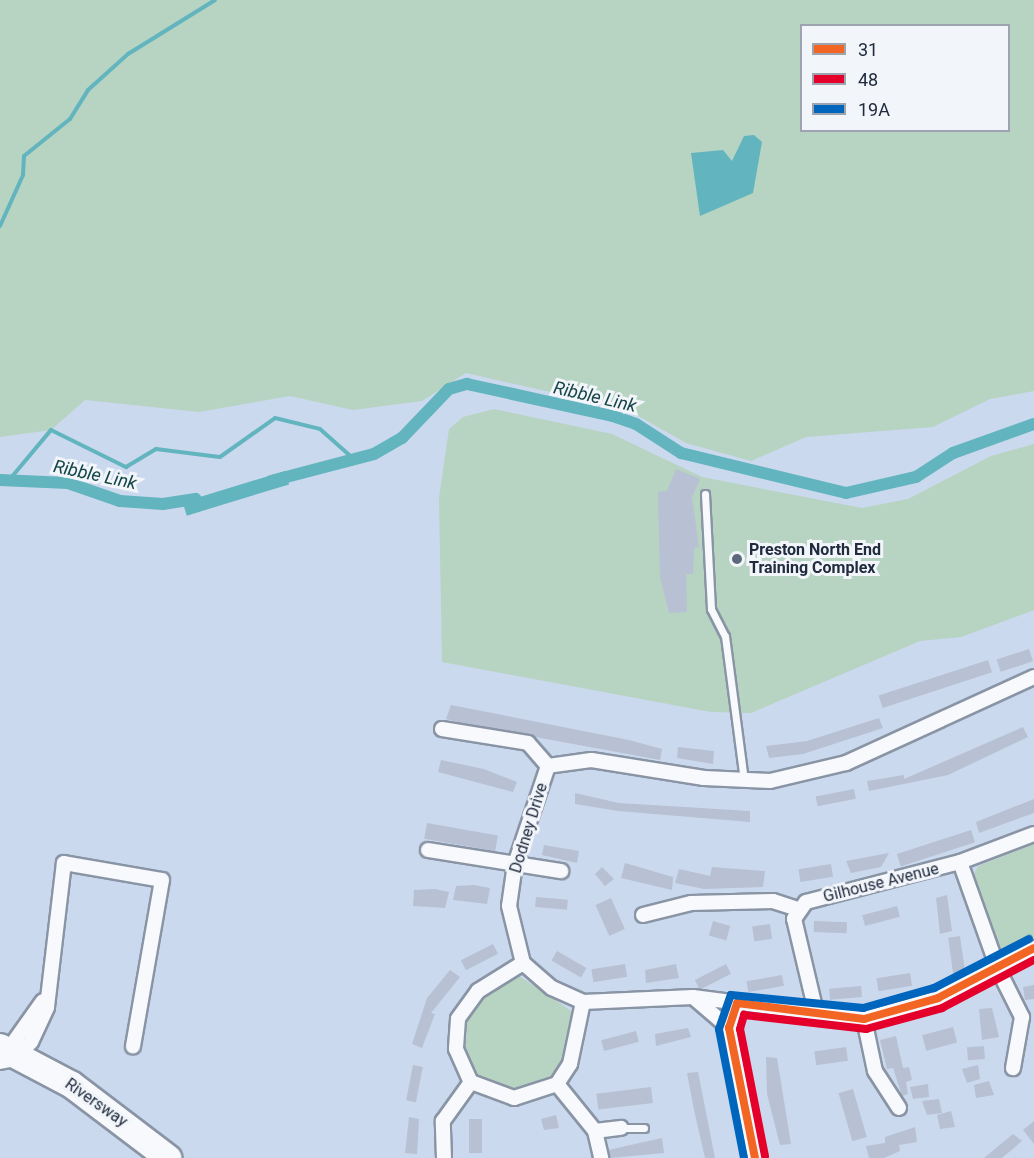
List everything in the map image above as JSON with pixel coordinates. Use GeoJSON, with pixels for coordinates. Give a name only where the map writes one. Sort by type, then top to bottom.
{"type":"FeatureCollection","features":[{"type":"Feature","properties":{"kind":"highway","name":"Riversway"},"geometry":{"type":"LineString","coordinates":[[7,1054],[72,1085],[168,1158]]}},
{"type":"Feature","properties":{"kind":"street","name":"Dodney Drive"},"geometry":{"type":"LineString","coordinates":[[522,963],[509,906],[515,864],[548,766],[591,760],[744,780],[770,781],[846,764],[1034,678]]}},
{"type":"Feature","properties":{"kind":"street"},"geometry":{"type":"LineString","coordinates":[[442,729],[528,743],[548,766]]}},
{"type":"Feature","properties":{"kind":"street","name":"Gilhouse Avenue"},"geometry":{"type":"LineString","coordinates":[[800,910],[806,902],[960,862],[1034,834]]}},
{"type":"Feature","properties":{"kind":"street"},"geometry":{"type":"LineString","coordinates":[[428,850],[561,871]]}},
{"type":"Feature","properties":{"kind":"street"},"geometry":{"type":"LineString","coordinates":[[7,1054],[41,1024],[64,862],[162,880],[133,1046]]}},
{"type":"Feature","properties":{"kind":"street"},"geometry":{"type":"LineString","coordinates":[[960,862],[998,969],[1022,1017],[1013,1068]]}},
{"type":"Feature","properties":{"kind":"street"},"geometry":{"type":"LineString","coordinates":[[643,915],[691,903],[773,901],[800,910],[794,919],[817,1016]]}},
{"type":"Feature","properties":{"kind":"street"},"geometry":{"type":"LineString","coordinates":[[583,1002],[570,1064],[557,1084],[514,1098],[471,1082],[456,1049],[458,1019],[477,991],[522,963],[552,988],[583,1002],[693,997],[817,1016],[864,1019],[938,998],[998,969],[1034,948]]}},
{"type":"Feature","properties":{"kind":"street"},"geometry":{"type":"LineString","coordinates":[[693,997],[729,1029]]}},
{"type":"Feature","properties":{"kind":"street"},"geometry":{"type":"LineString","coordinates":[[737,1003],[729,1029],[755,1158]]}},
{"type":"Feature","properties":{"kind":"street"},"geometry":{"type":"LineString","coordinates":[[864,1019],[875,1071],[899,1108]]}},
{"type":"Feature","properties":{"kind":"street"},"geometry":{"type":"LineString","coordinates":[[444,1158],[443,1121],[471,1082]]}},
{"type":"Feature","properties":{"kind":"street"},"geometry":{"type":"LineString","coordinates":[[557,1084],[595,1131],[601,1158]]}},
{"type":"Feature","properties":{"kind":"street"},"geometry":{"type":"LineString","coordinates":[[595,1131],[621,1128]]}},
{"type":"Feature","properties":{"kind":"lane"},"geometry":{"type":"LineString","coordinates":[[705,494],[711,609],[725,636],[744,780]]}},
{"type":"Feature","properties":{"kind":"lane"},"geometry":{"type":"LineString","coordinates":[[621,1128],[644,1128]]}},
{"type":"Feature","properties":{"kind":"shaded area"},"geometry":{"type":"Polygon","coordinates":[[[0,0],[1034,0],[1034,391],[990,399],[933,427],[806,437],[751,461],[686,443],[626,409],[466,373],[422,401],[353,410],[290,396],[199,412],[85,400],[51,430],[0,437],[0,0]]]}},
{"type":"Feature","properties":{"kind":"shaded area"},"geometry":{"type":"Polygon","coordinates":[[[754,135],[762,142],[753,193],[700,216],[691,153],[723,150],[732,161],[744,136],[754,135]]]}},
{"type":"Feature","properties":{"kind":"shaded area","name":"Preston North End Training Complex"},"geometry":{"type":"Polygon","coordinates":[[[494,409],[612,434],[702,477],[862,508],[908,499],[991,456],[1034,444],[1034,610],[961,637],[920,641],[751,713],[711,712],[442,662],[439,498],[449,429],[463,417],[494,409]]]}},
{"type":"Feature","properties":{"kind":"shaded area"},"geometry":{"type":"Polygon","coordinates":[[[285,471],[289,484],[187,516],[183,502],[285,471]]]}},
{"type":"Feature","properties":{"kind":"shaded area"},"geometry":{"type":"Polygon","coordinates":[[[1034,844],[1034,937],[1005,952],[996,945],[974,874],[978,866],[1034,844]]]}},
{"type":"Feature","properties":{"kind":"shaded area"},"geometry":{"type":"Polygon","coordinates":[[[518,975],[577,1015],[565,1064],[551,1082],[519,1094],[482,1082],[467,1067],[461,1047],[464,1019],[474,1001],[518,975]]]}},
{"type":"Feature","properties":{"kind":"building"},"geometry":{"type":"Polygon","coordinates":[[[676,469],[700,479],[692,497],[699,547],[694,548],[693,574],[686,574],[687,612],[669,613],[660,577],[658,492],[667,491],[676,469]]]}},
{"type":"Feature","properties":{"kind":"building"},"geometry":{"type":"Polygon","coordinates":[[[1029,649],[1033,661],[1001,672],[997,660],[1029,649]]]}},
{"type":"Feature","properties":{"kind":"building"},"geometry":{"type":"Polygon","coordinates":[[[988,660],[992,672],[883,708],[879,696],[988,660]]]}},
{"type":"Feature","properties":{"kind":"building"},"geometry":{"type":"Polygon","coordinates":[[[451,705],[629,740],[662,749],[660,760],[446,719],[451,705]]]}},
{"type":"Feature","properties":{"kind":"building"},"geometry":{"type":"Polygon","coordinates":[[[879,718],[883,728],[803,754],[769,758],[766,746],[807,741],[879,718]]]}},
{"type":"Feature","properties":{"kind":"building"},"geometry":{"type":"Polygon","coordinates":[[[1023,727],[1028,737],[948,775],[869,791],[867,781],[904,775],[904,779],[1023,727]]]}},
{"type":"Feature","properties":{"kind":"building"},"geometry":{"type":"Polygon","coordinates":[[[678,747],[714,751],[713,764],[677,758],[678,747]]]}},
{"type":"Feature","properties":{"kind":"building"},"geometry":{"type":"Polygon","coordinates":[[[441,760],[484,769],[517,782],[513,792],[438,772],[441,760]]]}},
{"type":"Feature","properties":{"kind":"building"},"geometry":{"type":"Polygon","coordinates":[[[854,789],[856,799],[818,806],[816,796],[854,789]]]}},
{"type":"Feature","properties":{"kind":"building"},"geometry":{"type":"Polygon","coordinates":[[[575,793],[619,803],[750,811],[750,822],[618,811],[575,804],[575,793]]]}},
{"type":"Feature","properties":{"kind":"building"},"geometry":{"type":"Polygon","coordinates":[[[1034,799],[1034,813],[979,833],[976,822],[1034,799]]]}},
{"type":"Feature","properties":{"kind":"building"},"geometry":{"type":"Polygon","coordinates":[[[427,823],[498,836],[495,851],[424,839],[427,823]]]}},
{"type":"Feature","properties":{"kind":"building"},"geometry":{"type":"Polygon","coordinates":[[[971,830],[975,842],[901,866],[897,854],[971,830]]]}},
{"type":"Feature","properties":{"kind":"building"},"geometry":{"type":"Polygon","coordinates":[[[544,845],[579,851],[577,863],[542,855],[544,845]]]}},
{"type":"Feature","properties":{"kind":"building"},"geometry":{"type":"Polygon","coordinates":[[[889,853],[881,867],[851,873],[846,861],[889,853]]]}},
{"type":"Feature","properties":{"kind":"building"},"geometry":{"type":"Polygon","coordinates":[[[625,863],[673,877],[672,890],[621,878],[625,863]]]}},
{"type":"Feature","properties":{"kind":"building"},"geometry":{"type":"Polygon","coordinates":[[[831,864],[833,877],[800,882],[798,869],[831,864]]]}},
{"type":"Feature","properties":{"kind":"building"},"geometry":{"type":"Polygon","coordinates":[[[602,867],[614,879],[605,886],[595,874],[602,867]]]}},
{"type":"Feature","properties":{"kind":"building"},"geometry":{"type":"Polygon","coordinates":[[[712,867],[765,871],[763,887],[704,889],[675,883],[679,869],[710,876],[712,867]]]}},
{"type":"Feature","properties":{"kind":"building"},"geometry":{"type":"Polygon","coordinates":[[[474,885],[490,888],[487,904],[453,900],[456,886],[474,885]]]}},
{"type":"Feature","properties":{"kind":"building"},"geometry":{"type":"Polygon","coordinates":[[[435,889],[449,892],[445,908],[413,906],[414,890],[435,889]]]}},
{"type":"Feature","properties":{"kind":"building"},"geometry":{"type":"Polygon","coordinates":[[[947,895],[952,931],[940,934],[936,898],[947,895]]]}},
{"type":"Feature","properties":{"kind":"building"},"geometry":{"type":"Polygon","coordinates":[[[536,897],[568,900],[567,910],[535,907],[536,897]]]}},
{"type":"Feature","properties":{"kind":"building"},"geometry":{"type":"Polygon","coordinates":[[[611,898],[625,929],[609,936],[595,905],[611,898]]]}},
{"type":"Feature","properties":{"kind":"building"},"geometry":{"type":"Polygon","coordinates":[[[897,906],[900,917],[865,926],[862,915],[897,906]]]}},
{"type":"Feature","properties":{"kind":"building"},"geometry":{"type":"Polygon","coordinates":[[[713,921],[730,926],[726,940],[709,935],[713,921]]]}},
{"type":"Feature","properties":{"kind":"building"},"geometry":{"type":"Polygon","coordinates":[[[814,921],[847,922],[847,933],[814,932],[814,921]]]}},
{"type":"Feature","properties":{"kind":"building"},"geometry":{"type":"Polygon","coordinates":[[[770,924],[772,939],[754,941],[752,927],[770,924]]]}},
{"type":"Feature","properties":{"kind":"building"},"geometry":{"type":"Polygon","coordinates":[[[960,936],[965,972],[953,973],[948,938],[960,936]]]}},
{"type":"Feature","properties":{"kind":"building"},"geometry":{"type":"Polygon","coordinates":[[[493,944],[498,954],[466,970],[461,960],[493,944]]]}},
{"type":"Feature","properties":{"kind":"building"},"geometry":{"type":"Polygon","coordinates":[[[557,951],[586,968],[581,978],[552,961],[557,951]]]}},
{"type":"Feature","properties":{"kind":"building"},"geometry":{"type":"Polygon","coordinates":[[[625,964],[627,977],[593,982],[591,969],[625,964]]]}},
{"type":"Feature","properties":{"kind":"building"},"geometry":{"type":"Polygon","coordinates":[[[676,964],[679,978],[646,983],[645,970],[676,964]]]}},
{"type":"Feature","properties":{"kind":"building"},"geometry":{"type":"Polygon","coordinates":[[[726,964],[731,974],[700,990],[695,980],[726,964]]]}},
{"type":"Feature","properties":{"kind":"building"},"geometry":{"type":"Polygon","coordinates":[[[450,970],[460,977],[431,1013],[435,1014],[422,1048],[412,1044],[427,998],[450,970]]]}},
{"type":"Feature","properties":{"kind":"building"},"geometry":{"type":"Polygon","coordinates":[[[910,973],[912,986],[878,991],[876,978],[910,973]]]}},
{"type":"Feature","properties":{"kind":"building"},"geometry":{"type":"Polygon","coordinates":[[[782,975],[784,986],[748,992],[747,981],[782,975]]]}},
{"type":"Feature","properties":{"kind":"building"},"geometry":{"type":"Polygon","coordinates":[[[1034,985],[1034,999],[1025,1000],[1023,987],[1034,985]]]}},
{"type":"Feature","properties":{"kind":"building"},"geometry":{"type":"Polygon","coordinates":[[[861,986],[862,997],[830,1000],[829,989],[861,986]]]}},
{"type":"Feature","properties":{"kind":"building"},"geometry":{"type":"Polygon","coordinates":[[[992,1008],[999,1037],[982,1040],[979,1009],[992,1008]]]}},
{"type":"Feature","properties":{"kind":"building"},"geometry":{"type":"Polygon","coordinates":[[[953,1027],[957,1042],[926,1051],[922,1035],[953,1027]]]}},
{"type":"Feature","properties":{"kind":"building"},"geometry":{"type":"Polygon","coordinates":[[[688,1028],[691,1037],[656,1046],[655,1034],[688,1028]]]}},
{"type":"Feature","properties":{"kind":"building"},"geometry":{"type":"Polygon","coordinates":[[[636,1031],[639,1042],[604,1051],[601,1040],[636,1031]]]}},
{"type":"Feature","properties":{"kind":"building"},"geometry":{"type":"Polygon","coordinates":[[[896,1036],[903,1068],[909,1067],[912,1080],[906,1082],[908,1094],[902,1096],[893,1068],[887,1069],[880,1040],[896,1036]]]}},
{"type":"Feature","properties":{"kind":"building"},"geometry":{"type":"Polygon","coordinates":[[[984,1046],[985,1059],[968,1060],[967,1047],[984,1046]]]}},
{"type":"Feature","properties":{"kind":"building"},"geometry":{"type":"Polygon","coordinates":[[[846,1047],[848,1061],[816,1065],[814,1051],[846,1047]]]}},
{"type":"Feature","properties":{"kind":"building"},"geometry":{"type":"Polygon","coordinates":[[[766,1057],[777,1058],[791,1144],[780,1145],[767,1094],[766,1057]]]}},
{"type":"Feature","properties":{"kind":"building"},"geometry":{"type":"Polygon","coordinates":[[[413,1065],[423,1067],[416,1102],[406,1100],[413,1065]]]}},
{"type":"Feature","properties":{"kind":"building"},"geometry":{"type":"Polygon","coordinates":[[[978,1065],[980,1079],[967,1083],[962,1069],[978,1065]]]}},
{"type":"Feature","properties":{"kind":"building"},"geometry":{"type":"Polygon","coordinates":[[[698,1072],[715,1158],[705,1158],[694,1110],[687,1073],[698,1072]]]}},
{"type":"Feature","properties":{"kind":"building"},"geometry":{"type":"Polygon","coordinates":[[[989,1081],[994,1095],[976,1098],[974,1085],[989,1081]]]}},
{"type":"Feature","properties":{"kind":"building"},"geometry":{"type":"Polygon","coordinates":[[[928,1084],[929,1097],[913,1099],[910,1087],[928,1084]]]}},
{"type":"Feature","properties":{"kind":"building"},"geometry":{"type":"Polygon","coordinates":[[[651,1087],[653,1103],[598,1110],[596,1094],[651,1087]]]}},
{"type":"Feature","properties":{"kind":"building"},"geometry":{"type":"Polygon","coordinates":[[[853,1089],[867,1137],[852,1141],[839,1093],[853,1089]]]}},
{"type":"Feature","properties":{"kind":"building"},"geometry":{"type":"Polygon","coordinates":[[[939,1099],[942,1113],[927,1115],[922,1101],[939,1099]]]}},
{"type":"Feature","properties":{"kind":"building"},"geometry":{"type":"Polygon","coordinates":[[[951,1111],[955,1127],[940,1129],[937,1115],[951,1111]]]}},
{"type":"Feature","properties":{"kind":"building"},"geometry":{"type":"Polygon","coordinates":[[[556,1115],[559,1128],[544,1130],[541,1119],[556,1115]]]}},
{"type":"Feature","properties":{"kind":"building"},"geometry":{"type":"Polygon","coordinates":[[[409,1117],[419,1119],[417,1154],[405,1153],[409,1117]]]}},
{"type":"Feature","properties":{"kind":"building"},"geometry":{"type":"Polygon","coordinates":[[[469,1119],[482,1119],[482,1153],[469,1153],[469,1119]]]}},
{"type":"Feature","properties":{"kind":"building"},"geometry":{"type":"Polygon","coordinates":[[[1034,1121],[1034,1144],[1023,1130],[1034,1121]]]}},
{"type":"Feature","properties":{"kind":"building"},"geometry":{"type":"Polygon","coordinates":[[[915,1127],[917,1142],[899,1145],[900,1151],[884,1158],[869,1158],[866,1146],[885,1143],[885,1137],[915,1127]]]}},
{"type":"Feature","properties":{"kind":"building"},"geometry":{"type":"Polygon","coordinates":[[[1013,1134],[1022,1141],[1002,1158],[984,1158],[1013,1134]]]}},
{"type":"Feature","properties":{"kind":"building"},"geometry":{"type":"Polygon","coordinates":[[[662,1138],[664,1153],[610,1158],[608,1150],[662,1138]]]}},
{"type":"Feature","properties":{"kind":"waterway"},"geometry":{"type":"LineString","coordinates":[[0,226],[23,175],[24,156],[70,119],[88,90],[128,54],[215,0]]}},
{"type":"Feature","properties":{"kind":"waterway","name":"Ribble Link"},"geometry":{"type":"LineString","coordinates":[[271,481],[374,454],[402,438],[449,389],[467,384],[613,416],[636,424],[681,453],[846,493],[916,477],[953,453],[1034,424]]}},
{"type":"Feature","properties":{"kind":"waterway"},"geometry":{"type":"LineString","coordinates":[[10,479],[51,430],[126,467],[156,449],[220,457],[275,418],[320,429],[355,460]]}},
{"type":"Feature","properties":{"kind":"waterway","name":"Ribble Link"},"geometry":{"type":"LineString","coordinates":[[0,480],[68,483],[120,501],[163,504],[196,499]]}},
{"type":"Feature","properties":{"kind":"transit line","name":"19A"},"geometry":{"type":"LineString","coordinates":[[744,1158],[719,1029],[731,995],[863,1008],[934,988],[1029,939]]}},
{"type":"Feature","properties":{"kind":"transit line","name":"31"},"geometry":{"type":"LineString","coordinates":[[755,1158],[729,1028],[737,1003],[864,1019],[938,998],[1034,948]]}},
{"type":"Feature","properties":{"kind":"transit line","name":"48"},"geometry":{"type":"LineString","coordinates":[[765,1156],[740,1029],[744,1015],[866,1029],[942,1008],[1034,960]]}},
{"type":"Feature","properties":{"kind":"place","name":"Preston North End Training Complex"},"geometry":{"type":"Point","coordinates":[737,559]}}]}
